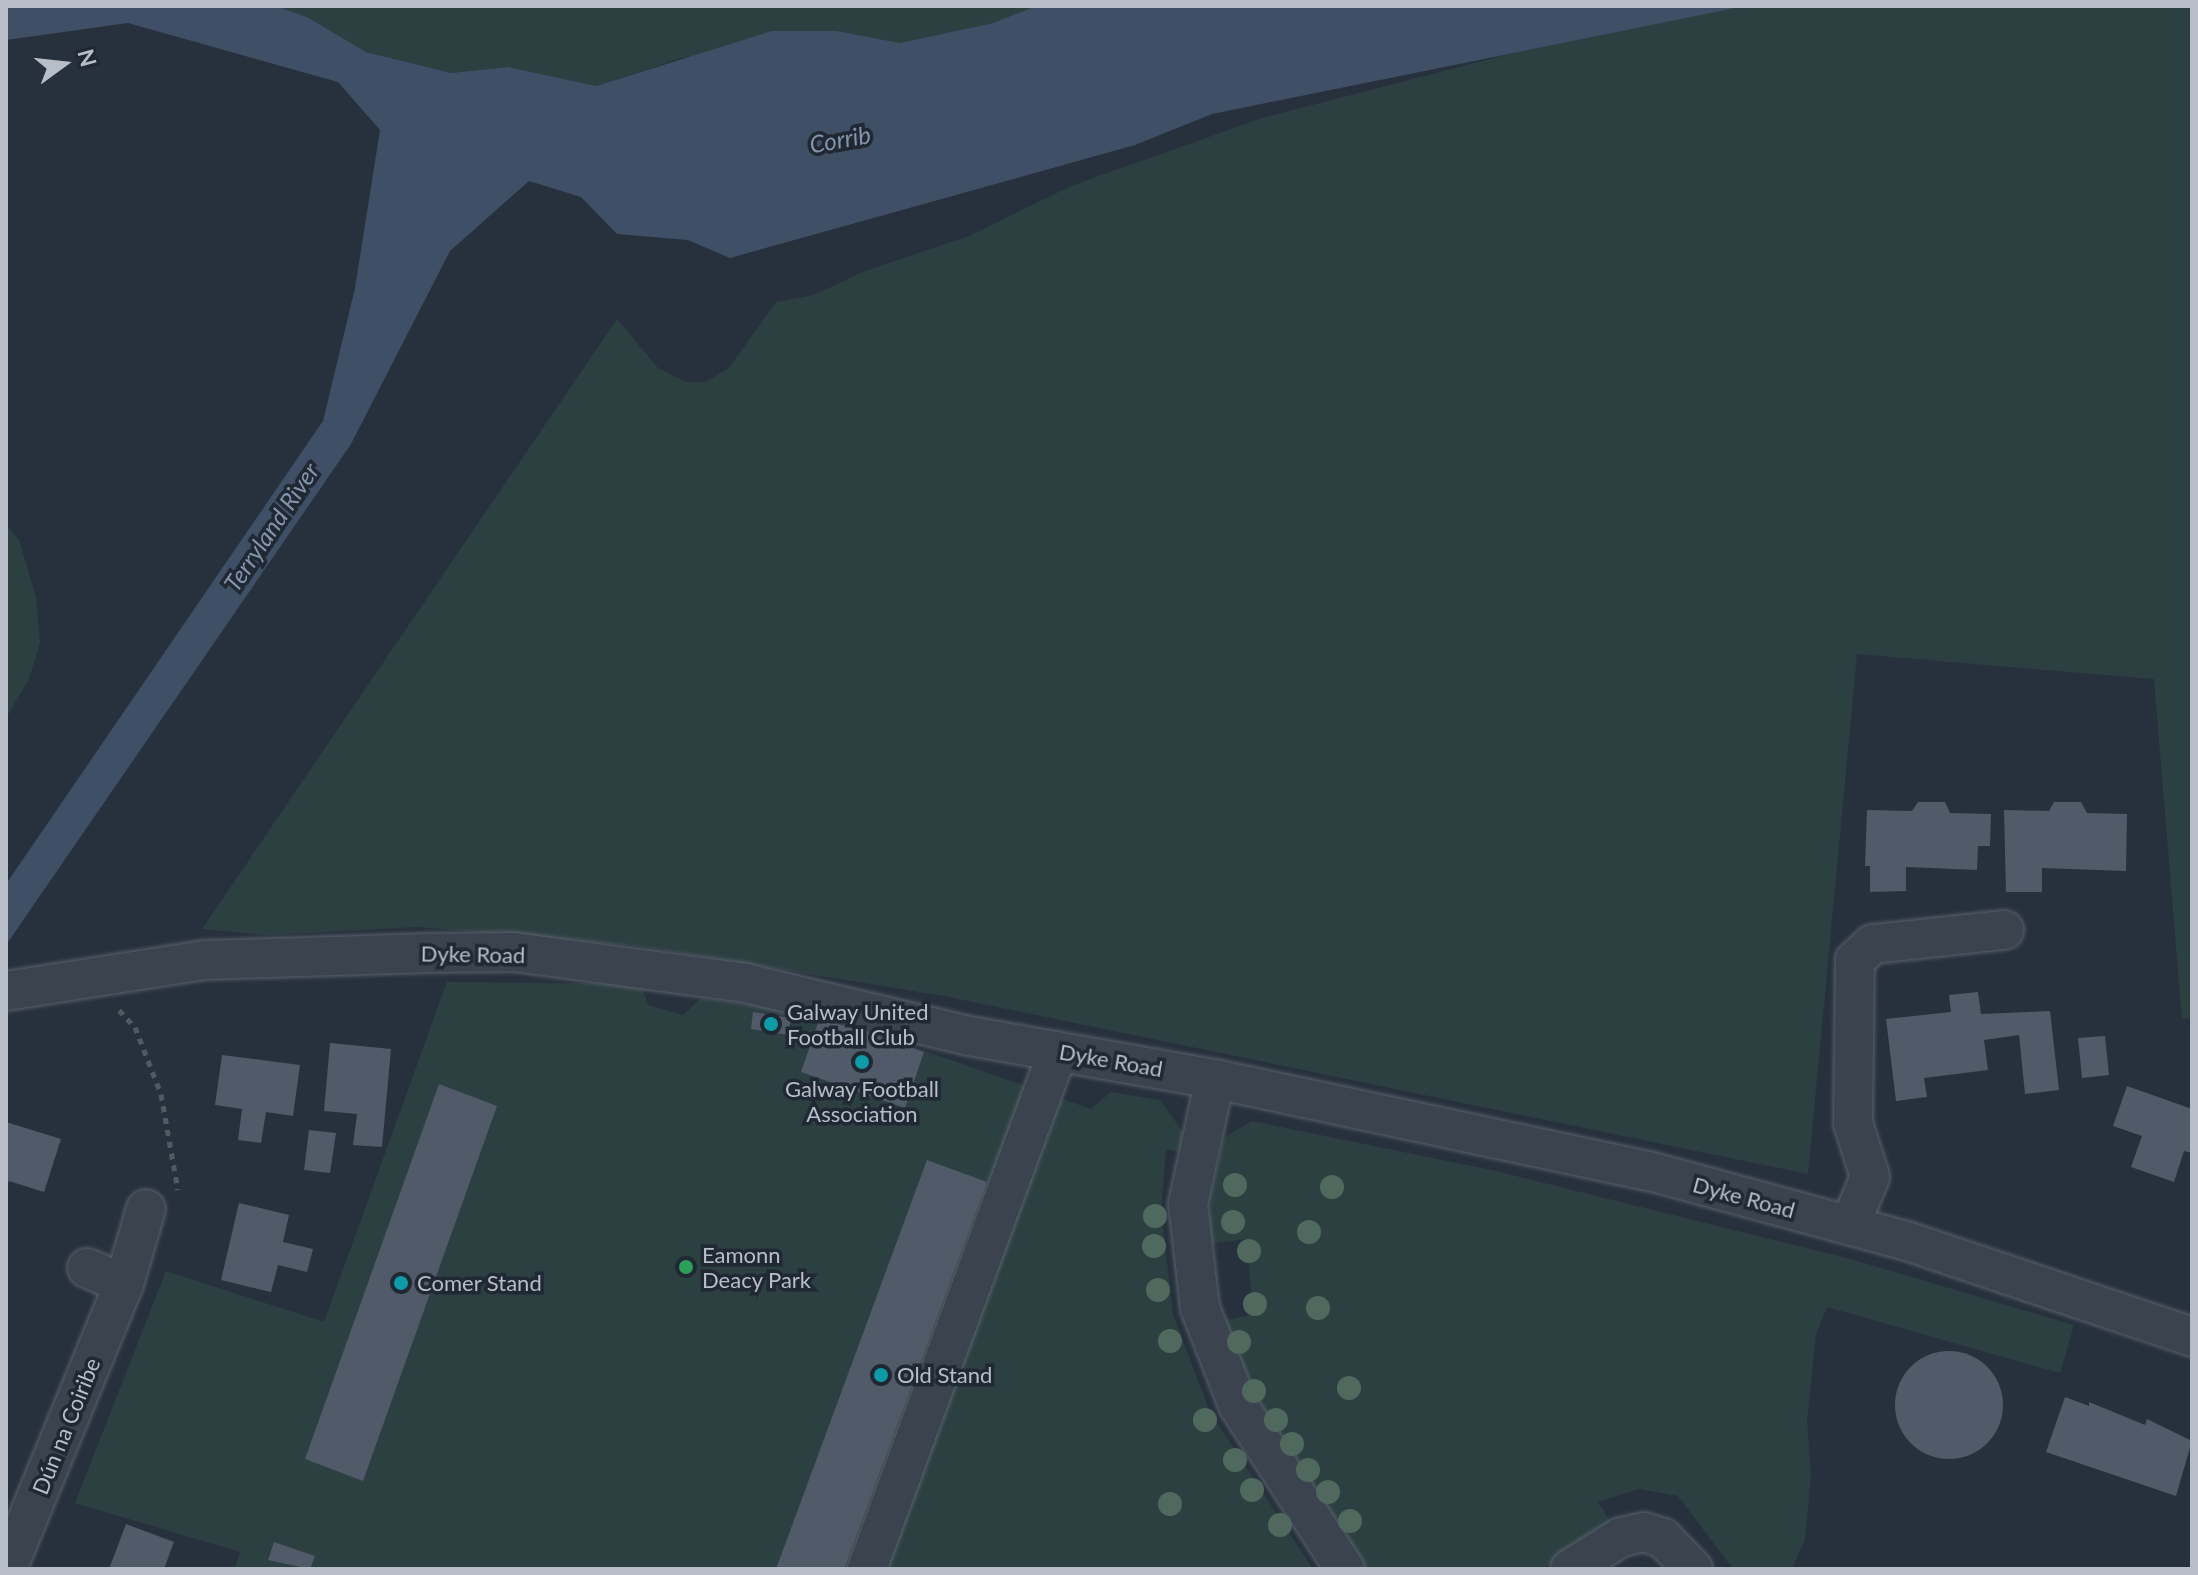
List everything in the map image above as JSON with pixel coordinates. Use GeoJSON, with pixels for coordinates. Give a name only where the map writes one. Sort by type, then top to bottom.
{"type":"FeatureCollection","features":[{"type":"Feature","properties":{"kind":"street"},"geometry":{"type":"LineString","coordinates":[[1850,1225],[1870,1177],[1853,1123],[1855,960],[1873,944],[2004,930]]}},
{"type":"Feature","properties":{"kind":"street","name":"Dyke Road"},"geometry":{"type":"LineString","coordinates":[[6,991],[112,978],[205,960],[514,952],[745,983],[1058,1051],[1215,1079],[1649,1171],[1850,1225],[2192,1337]]}},
{"type":"Feature","properties":{"kind":"street"},"geometry":{"type":"LineString","coordinates":[[867,1569],[1058,1051]]}},
{"type":"Feature","properties":{"kind":"street"},"geometry":{"type":"LineString","coordinates":[[1215,1079],[1188,1204],[1200,1308],[1238,1405],[1345,1569]]}},
{"type":"Feature","properties":{"kind":"street","name":"Dún na Coiribe"},"geometry":{"type":"LineString","coordinates":[[7,1569],[124,1284],[146,1209]]}},
{"type":"Feature","properties":{"kind":"street"},"geometry":{"type":"LineString","coordinates":[[87,1268],[124,1284]]}},
{"type":"Feature","properties":{"kind":"street"},"geometry":{"type":"LineString","coordinates":[[1570,1569],[1621,1537],[1644,1532],[1663,1538],[1693,1569]]}},
{"type":"Feature","properties":{"kind":"path"},"geometry":{"type":"LineString","coordinates":[[112,978],[119,1014],[135,1027],[161,1094],[179,1176],[176,1221],[146,1209]]}},
{"type":"Feature","properties":{"kind":"green space"},"geometry":{"type":"Polygon","coordinates":[[[276,6],[1036,6],[993,23],[900,43],[837,31],[681,58],[596,86],[508,67],[451,73],[366,52],[307,17],[276,6]]]}},
{"type":"Feature","properties":{"kind":"green space"},"geometry":{"type":"Polygon","coordinates":[[[1570,6],[2192,6],[2192,1018],[2182,1019],[2154,679],[1857,654],[1808,1174],[944,996],[636,946],[418,927],[267,935],[202,929],[617,319],[658,368],[686,382],[705,382],[728,369],[776,302],[814,295],[865,271],[969,236],[1071,186],[1262,118],[1544,45],[1570,6]]]}},
{"type":"Feature","properties":{"kind":"green space"},"geometry":{"type":"Polygon","coordinates":[[[6,524],[19,540],[36,597],[40,643],[29,679],[6,718],[6,524]]]}},
{"type":"Feature","properties":{"kind":"green space","name":"Eamonn Deacy Park"},"geometry":{"type":"Polygon","coordinates":[[[447,982],[641,984],[648,1005],[683,1015],[701,998],[822,1015],[1091,1109],[1111,1092],[1160,1100],[1183,1132],[1181,1152],[1166,1149],[1161,1212],[1173,1314],[1210,1412],[1313,1569],[235,1569],[240,1552],[75,1503],[166,1271],[324,1322],[447,982]]]}},
{"type":"Feature","properties":{"kind":"green space"},"geometry":{"type":"Polygon","coordinates":[[[1252,1121],[1496,1171],[1847,1258],[2074,1325],[2060,1373],[1827,1307],[1816,1334],[1807,1420],[1811,1474],[1805,1539],[1792,1569],[1733,1569],[1678,1496],[1639,1489],[1598,1502],[1611,1523],[1542,1569],[1367,1569],[1254,1396],[1221,1321],[1254,1314],[1246,1239],[1210,1244],[1210,1198],[1224,1137],[1252,1121]]]}},
{"type":"Feature","properties":{"kind":"water"},"geometry":{"type":"Polygon","coordinates":[[[6,6],[276,6],[307,17],[366,52],[451,73],[508,67],[596,86],[772,31],[837,31],[900,43],[993,23],[1036,6],[1745,6],[1212,114],[1135,145],[730,258],[688,240],[617,234],[581,197],[529,181],[450,251],[351,444],[6,945],[6,884],[323,421],[355,288],[380,130],[338,82],[128,23],[6,40],[6,6]]]}},
{"type":"Feature","properties":{"kind":"building"},"geometry":{"type":"Polygon","coordinates":[[[1918,802],[1945,802],[1950,813],[1991,814],[1990,846],[1978,846],[1977,870],[1906,867],[1906,891],[1870,892],[1870,866],[1865,866],[1867,810],[1912,811],[1918,802]]]}},
{"type":"Feature","properties":{"kind":"building"},"geometry":{"type":"Polygon","coordinates":[[[2054,802],[2081,802],[2087,813],[2127,814],[2126,871],[2042,868],[2042,892],[2006,892],[2004,810],[2049,811],[2054,802]]]}},
{"type":"Feature","properties":{"kind":"building"},"geometry":{"type":"Polygon","coordinates":[[[1978,992],[1981,1014],[2050,1011],[2059,1090],[2025,1094],[2019,1035],[1984,1040],[1988,1070],[1924,1078],[1927,1097],[1896,1101],[1886,1019],[1951,1012],[1949,995],[1978,992]]]}},
{"type":"Feature","properties":{"kind":"building","name":"Galway United Football Club"},"geometry":{"type":"Polygon","coordinates":[[[753,1012],[791,1018],[788,1035],[751,1029],[753,1012]]]}},
{"type":"Feature","properties":{"kind":"building","name":"Galway Football Association"},"geometry":{"type":"Polygon","coordinates":[[[820,1017],[924,1052],[905,1108],[801,1072],[820,1017]]]}},
{"type":"Feature","properties":{"kind":"building"},"geometry":{"type":"Polygon","coordinates":[[[2105,1036],[2109,1075],[2082,1078],[2078,1038],[2105,1036]]]}},
{"type":"Feature","properties":{"kind":"building"},"geometry":{"type":"Polygon","coordinates":[[[330,1043],[391,1049],[382,1147],[353,1145],[357,1114],[324,1111],[330,1043]]]}},
{"type":"Feature","properties":{"kind":"building"},"geometry":{"type":"Polygon","coordinates":[[[222,1055],[300,1065],[293,1116],[266,1112],[261,1143],[238,1140],[242,1109],[215,1105],[222,1055]]]}},
{"type":"Feature","properties":{"kind":"building","name":"Comer Stand"},"geometry":{"type":"Polygon","coordinates":[[[439,1084],[497,1106],[363,1481],[305,1459],[439,1084]]]}},
{"type":"Feature","properties":{"kind":"building"},"geometry":{"type":"Polygon","coordinates":[[[2127,1086],[2192,1109],[2192,1153],[2184,1151],[2174,1182],[2131,1167],[2142,1136],[2113,1126],[2127,1086]]]}},
{"type":"Feature","properties":{"kind":"building"},"geometry":{"type":"Polygon","coordinates":[[[6,1122],[61,1139],[44,1192],[9,1181],[6,1188],[6,1122]]]}},
{"type":"Feature","properties":{"kind":"building"},"geometry":{"type":"Polygon","coordinates":[[[309,1130],[336,1133],[330,1173],[304,1170],[309,1130]]]}},
{"type":"Feature","properties":{"kind":"building","name":"Old Stand"},"geometry":{"type":"Polygon","coordinates":[[[927,1160],[987,1182],[844,1569],[776,1569],[927,1160]]]}},
{"type":"Feature","properties":{"kind":"building"},"geometry":{"type":"Polygon","coordinates":[[[239,1203],[289,1215],[283,1242],[313,1249],[307,1272],[278,1265],[271,1292],[221,1280],[239,1203]]]}},
{"type":"Feature","properties":{"kind":"building"},"geometry":{"type":"Polygon","coordinates":[[[1949,1351],[1970,1355],[1987,1367],[1999,1384],[2003,1405],[1999,1426],[1987,1443],[1970,1455],[1949,1459],[1928,1455],[1911,1443],[1899,1426],[1895,1405],[1899,1384],[1911,1367],[1928,1355],[1949,1351]]]}},
{"type":"Feature","properties":{"kind":"building"},"geometry":{"type":"Polygon","coordinates":[[[2065,1397],[2089,1406],[2089,1402],[2145,1425],[2147,1419],[2192,1441],[2176,1496],[2046,1452],[2065,1397]]]}},
{"type":"Feature","properties":{"kind":"building"},"geometry":{"type":"Polygon","coordinates":[[[126,1524],[174,1542],[164,1569],[109,1569],[126,1524]]]}},
{"type":"Feature","properties":{"kind":"building"},"geometry":{"type":"Polygon","coordinates":[[[274,1542],[315,1556],[310,1569],[268,1560],[274,1542]]]}},
{"type":"Feature","properties":{"kind":"place","name":"Galway United Football Club"},"geometry":{"type":"Point","coordinates":[771,1024]}},
{"type":"Feature","properties":{"kind":"place","name":"Galway Football Association"},"geometry":{"type":"Point","coordinates":[862,1062]}},
{"type":"Feature","properties":{"kind":"place","name":"Eamonn Deacy Park"},"geometry":{"type":"Point","coordinates":[686,1267]}},
{"type":"Feature","properties":{"kind":"place","name":"Comer Stand"},"geometry":{"type":"Point","coordinates":[401,1283]}},
{"type":"Feature","properties":{"kind":"place","name":"Old Stand"},"geometry":{"type":"Point","coordinates":[881,1375]}},
{"type":"Feature","properties":{"kind":"water label","name":"Corrib"},"geometry":{"type":"Point","coordinates":[840,139]}},
{"type":"Feature","properties":{"kind":"water label","name":"Terryland River"},"geometry":{"type":"Point","coordinates":[271,527]}}]}
